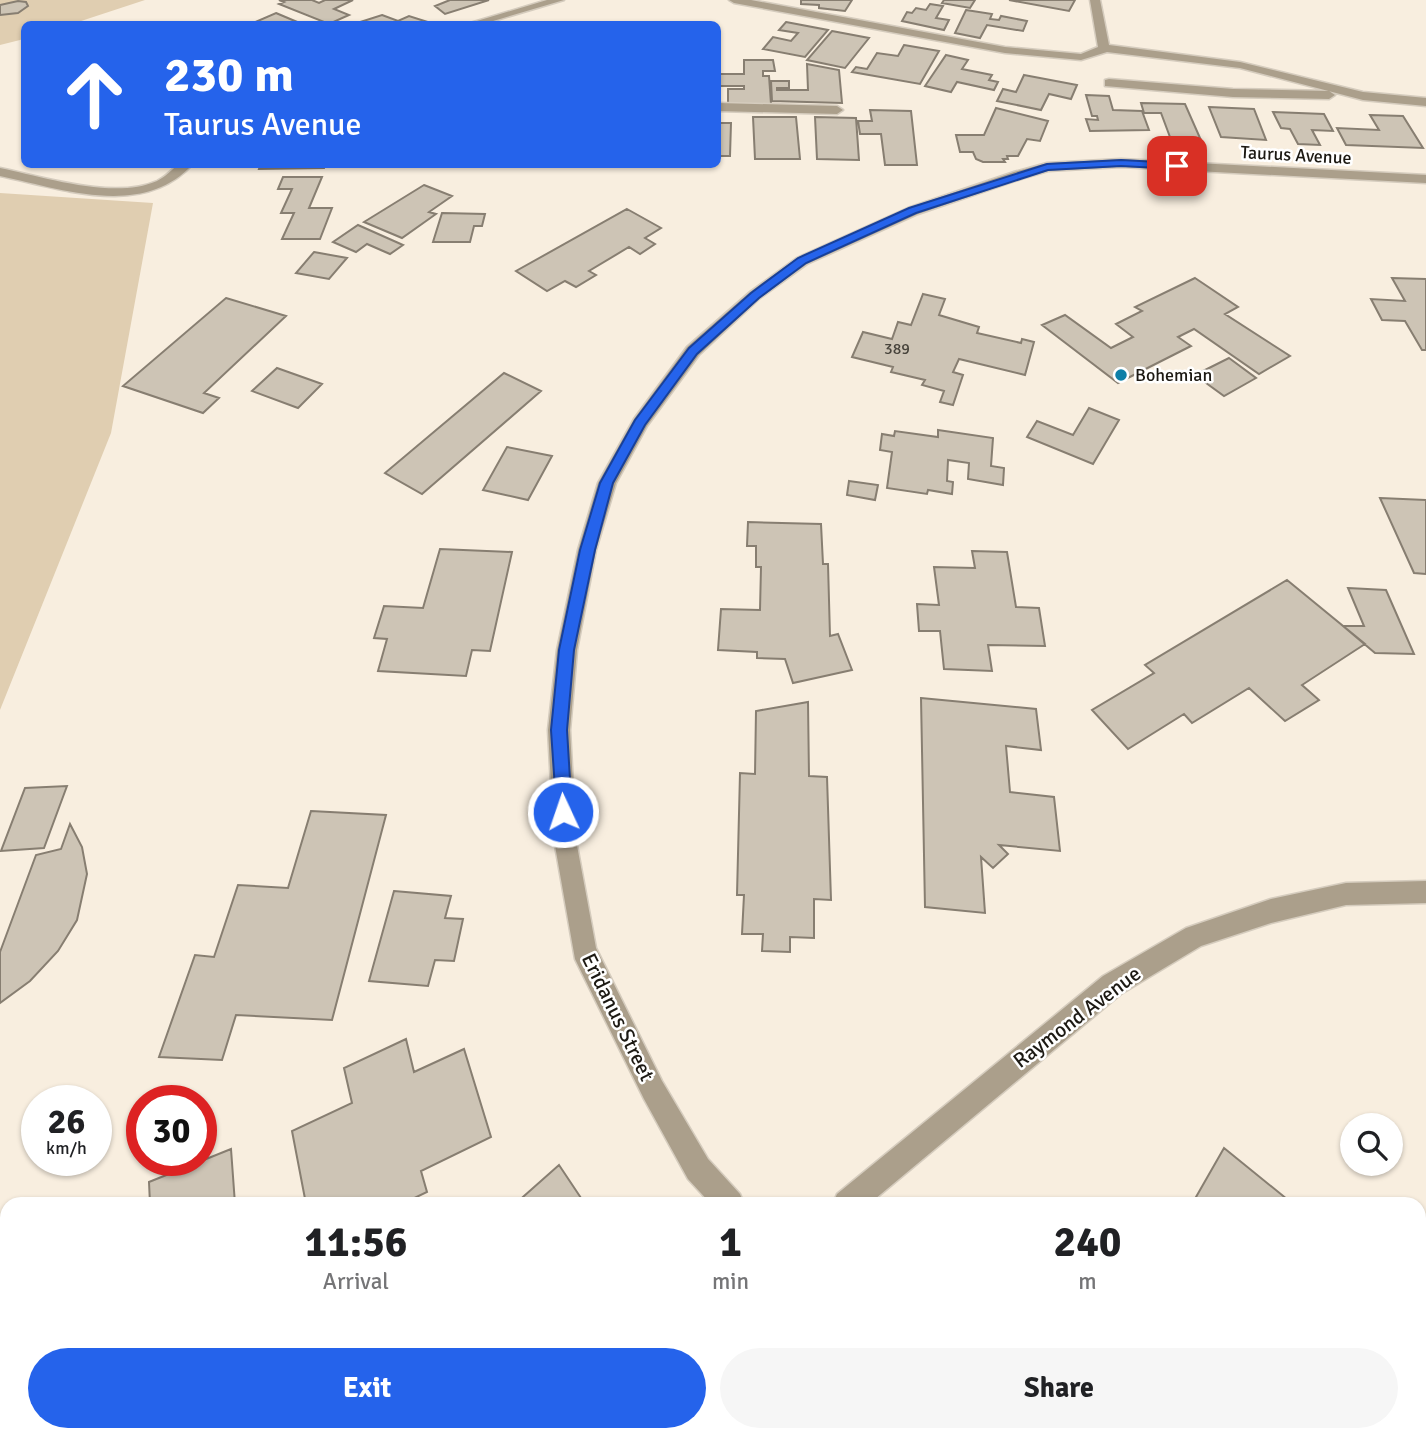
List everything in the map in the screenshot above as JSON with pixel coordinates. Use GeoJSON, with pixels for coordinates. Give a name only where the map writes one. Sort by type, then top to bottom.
{"type":"FeatureCollection","features":[{"type":"Feature","properties":{"kind":"street"},"geometry":{"type":"LineString","coordinates":[[484,21],[559,0]]}},
{"type":"Feature","properties":{"kind":"street"},"geometry":{"type":"LineString","coordinates":[[734,0],[1005,50],[1082,58],[1104,48]]}},
{"type":"Feature","properties":{"kind":"street"},"geometry":{"type":"LineString","coordinates":[[1095,0],[1101,20],[1104,48]]}},
{"type":"Feature","properties":{"kind":"street"},"geometry":{"type":"LineString","coordinates":[[1104,48],[1240,65],[1363,96]]}},
{"type":"Feature","properties":{"kind":"street"},"geometry":{"type":"LineString","coordinates":[[1109,83],[1233,93],[1363,96],[1426,102]]}},
{"type":"Feature","properties":{"kind":"street"},"geometry":{"type":"LineString","coordinates":[[721,107],[837,110]]}},
{"type":"Feature","properties":{"kind":"street","name":"Taurus Avenue"},"geometry":{"type":"LineString","coordinates":[[1121,163],[1426,179]]}},
{"type":"Feature","properties":{"kind":"street","name":"Eridanus Street"},"geometry":{"type":"LineString","coordinates":[[724,1197],[698,1169],[584,950],[565,840],[559,730],[567,650],[587,550],[607,483],[640,423],[693,351],[755,295],[802,261],[913,211],[1019,175],[1047,167],[1121,163]]}},
{"type":"Feature","properties":{"kind":"street"},"geometry":{"type":"LineString","coordinates":[[0,172],[102,191],[122,191],[160,185],[182,168]]}},
{"type":"Feature","properties":{"kind":"street","name":"Raymond Avenue"},"geometry":{"type":"LineString","coordinates":[[855,1197],[1032,1048],[1112,985],[1195,936],[1271,911],[1346,894],[1426,892]]}},
{"type":"Feature","properties":{"kind":"shaded area"},"geometry":{"type":"Polygon","coordinates":[[[0,0],[145,0],[81,21],[21,21],[21,40],[0,45],[0,0]]]}},
{"type":"Feature","properties":{"kind":"shaded area"},"geometry":{"type":"Polygon","coordinates":[[[0,193],[153,203],[111,433],[0,710],[0,193]]]}},
{"type":"Feature","properties":{"kind":"building"},"geometry":{"type":"Polygon","coordinates":[[[279,0],[312,0],[319,3],[325,0],[353,0],[334,9],[349,15],[336,21],[322,21],[279,4],[284,2],[279,0]]]}},
{"type":"Feature","properties":{"kind":"building"},"geometry":{"type":"Polygon","coordinates":[[[450,0],[489,0],[445,14],[435,6],[450,0]]]}},
{"type":"Feature","properties":{"kind":"building"},"geometry":{"type":"Polygon","coordinates":[[[801,0],[852,0],[845,11],[801,4],[801,0]]]}},
{"type":"Feature","properties":{"kind":"building"},"geometry":{"type":"Polygon","coordinates":[[[944,0],[975,0],[970,8],[942,3],[944,0]]]}},
{"type":"Feature","properties":{"kind":"building"},"geometry":{"type":"Polygon","coordinates":[[[1009,0],[1075,0],[1069,11],[1009,0]]]}},
{"type":"Feature","properties":{"kind":"building"},"geometry":{"type":"Polygon","coordinates":[[[26,2],[28,6],[18,13],[0,15],[0,5],[26,2]]]}},
{"type":"Feature","properties":{"kind":"building"},"geometry":{"type":"Polygon","coordinates":[[[930,4],[943,6],[936,18],[949,20],[944,30],[902,21],[907,12],[912,13],[916,8],[926,10],[930,4]]]}},
{"type":"Feature","properties":{"kind":"building"},"geometry":{"type":"Polygon","coordinates":[[[966,10],[992,14],[990,19],[999,20],[1001,16],[1027,21],[1023,31],[987,25],[980,38],[955,33],[966,10]]]}},
{"type":"Feature","properties":{"kind":"building"},"geometry":{"type":"Polygon","coordinates":[[[276,13],[295,21],[258,21],[276,13]]]}},
{"type":"Feature","properties":{"kind":"building"},"geometry":{"type":"Polygon","coordinates":[[[382,15],[398,21],[363,21],[382,15]]]}},
{"type":"Feature","properties":{"kind":"building"},"geometry":{"type":"Polygon","coordinates":[[[409,16],[425,21],[398,21],[409,16]]]}},
{"type":"Feature","properties":{"kind":"building"},"geometry":{"type":"Polygon","coordinates":[[[786,22],[828,30],[805,57],[763,49],[773,37],[791,41],[798,33],[779,30],[786,22]]]}},
{"type":"Feature","properties":{"kind":"building"},"geometry":{"type":"Polygon","coordinates":[[[832,31],[869,38],[845,68],[807,60],[832,31]]]}},
{"type":"Feature","properties":{"kind":"building"},"geometry":{"type":"Polygon","coordinates":[[[904,45],[939,51],[920,84],[852,72],[856,67],[867,69],[877,53],[898,56],[904,45]]]}},
{"type":"Feature","properties":{"kind":"building"},"geometry":{"type":"Polygon","coordinates":[[[946,55],[968,60],[962,69],[992,75],[989,80],[998,82],[994,90],[957,82],[951,92],[925,86],[946,55]]]}},
{"type":"Feature","properties":{"kind":"building"},"geometry":{"type":"Polygon","coordinates":[[[744,60],[773,60],[775,71],[763,71],[763,76],[769,76],[771,104],[728,104],[728,89],[744,89],[744,86],[721,86],[721,74],[744,74],[744,60]]]}},
{"type":"Feature","properties":{"kind":"building"},"geometry":{"type":"Polygon","coordinates":[[[807,64],[839,70],[842,103],[772,101],[771,81],[789,81],[789,88],[777,90],[808,90],[807,64]]]}},
{"type":"Feature","properties":{"kind":"building"},"geometry":{"type":"Polygon","coordinates":[[[1024,75],[1077,85],[1071,99],[1049,94],[1041,110],[997,101],[1003,89],[1016,92],[1024,75]]]}},
{"type":"Feature","properties":{"kind":"building"},"geometry":{"type":"Polygon","coordinates":[[[1086,95],[1109,96],[1113,110],[1142,111],[1149,130],[1090,131],[1086,119],[1098,120],[1097,116],[1092,116],[1086,95]]]}},
{"type":"Feature","properties":{"kind":"building"},"geometry":{"type":"Polygon","coordinates":[[[1141,103],[1185,104],[1200,138],[1170,137],[1161,113],[1144,113],[1141,103]]]}},
{"type":"Feature","properties":{"kind":"building"},"geometry":{"type":"Polygon","coordinates":[[[1209,107],[1254,109],[1266,140],[1221,137],[1209,107]]]}},
{"type":"Feature","properties":{"kind":"building"},"geometry":{"type":"Polygon","coordinates":[[[996,108],[1048,121],[1040,141],[1027,139],[1018,156],[1007,156],[1008,159],[1003,159],[1005,162],[983,162],[976,159],[973,152],[960,152],[956,135],[984,135],[996,108]]]}},
{"type":"Feature","properties":{"kind":"building"},"geometry":{"type":"Polygon","coordinates":[[[870,110],[911,111],[917,165],[885,165],[881,134],[860,134],[858,121],[872,121],[870,110]]]}},
{"type":"Feature","properties":{"kind":"building"},"geometry":{"type":"Polygon","coordinates":[[[1273,112],[1324,114],[1333,131],[1312,130],[1320,145],[1298,144],[1290,129],[1281,128],[1273,112]]]}},
{"type":"Feature","properties":{"kind":"building"},"geometry":{"type":"Polygon","coordinates":[[[1370,115],[1403,116],[1423,148],[1346,145],[1337,128],[1379,130],[1370,115]]]}},
{"type":"Feature","properties":{"kind":"building"},"geometry":{"type":"Polygon","coordinates":[[[753,117],[796,117],[800,159],[755,159],[753,117]]]}},
{"type":"Feature","properties":{"kind":"building"},"geometry":{"type":"Polygon","coordinates":[[[815,117],[856,118],[859,160],[817,159],[815,117]]]}},
{"type":"Feature","properties":{"kind":"building"},"geometry":{"type":"Polygon","coordinates":[[[721,123],[731,123],[730,156],[721,156],[721,123]]]}},
{"type":"Feature","properties":{"kind":"building"},"geometry":{"type":"Polygon","coordinates":[[[259,168],[324,168],[259,169],[259,168]]]}},
{"type":"Feature","properties":{"kind":"building"},"geometry":{"type":"Polygon","coordinates":[[[283,177],[322,177],[309,208],[332,208],[320,239],[282,239],[294,213],[281,213],[292,189],[278,189],[283,177]]]}},
{"type":"Feature","properties":{"kind":"building"},"geometry":{"type":"Polygon","coordinates":[[[424,185],[452,196],[429,212],[436,214],[402,238],[364,222],[424,185]]]}},
{"type":"Feature","properties":{"kind":"building"},"geometry":{"type":"Polygon","coordinates":[[[627,209],[661,228],[645,238],[655,244],[640,254],[629,247],[589,271],[596,275],[576,287],[565,281],[547,291],[516,271],[627,209]]]}},
{"type":"Feature","properties":{"kind":"building"},"geometry":{"type":"Polygon","coordinates":[[[442,213],[485,214],[482,226],[474,226],[470,242],[433,242],[442,213]]]}},
{"type":"Feature","properties":{"kind":"building"},"geometry":{"type":"Polygon","coordinates":[[[358,225],[403,245],[390,254],[367,244],[356,252],[333,242],[358,225]]]}},
{"type":"Feature","properties":{"kind":"building"},"geometry":{"type":"Polygon","coordinates":[[[314,252],[347,258],[329,279],[296,273],[314,252]]]}},
{"type":"Feature","properties":{"kind":"building"},"geometry":{"type":"Polygon","coordinates":[[[1195,278],[1238,307],[1225,314],[1290,356],[1259,374],[1194,329],[1178,337],[1191,346],[1118,383],[1042,325],[1065,315],[1111,348],[1133,337],[1116,324],[1142,311],[1135,307],[1195,278]]]}},
{"type":"Feature","properties":{"kind":"building"},"geometry":{"type":"Polygon","coordinates":[[[1392,278],[1426,279],[1426,350],[1422,350],[1405,321],[1382,320],[1371,299],[1405,301],[1392,278]]]}},
{"type":"Feature","properties":{"kind":"building"},"geometry":{"type":"Polygon","coordinates":[[[923,294],[945,299],[939,315],[979,327],[977,333],[1021,343],[1022,339],[1034,342],[1025,375],[959,359],[953,372],[963,375],[953,405],[940,402],[944,391],[922,385],[925,380],[891,372],[893,367],[852,357],[863,332],[892,339],[898,322],[911,325],[923,294]]]}},
{"type":"Feature","properties":{"kind":"building"},"geometry":{"type":"Polygon","coordinates":[[[226,298],[286,316],[204,393],[219,398],[203,413],[123,386],[226,298]]]}},
{"type":"Feature","properties":{"kind":"building"},"geometry":{"type":"Polygon","coordinates":[[[1229,358],[1256,378],[1224,396],[1195,375],[1229,358]]]}},
{"type":"Feature","properties":{"kind":"building"},"geometry":{"type":"Polygon","coordinates":[[[277,368],[322,384],[298,408],[252,391],[277,368]]]}},
{"type":"Feature","properties":{"kind":"building"},"geometry":{"type":"Polygon","coordinates":[[[504,373],[541,391],[422,494],[385,473],[504,373]]]}},
{"type":"Feature","properties":{"kind":"building"},"geometry":{"type":"Polygon","coordinates":[[[1089,408],[1119,420],[1093,464],[1027,437],[1037,421],[1073,435],[1089,408]]]}},
{"type":"Feature","properties":{"kind":"building"},"geometry":{"type":"Polygon","coordinates":[[[938,430],[993,438],[991,466],[1004,468],[1003,485],[968,479],[969,463],[948,460],[947,481],[953,482],[952,494],[928,490],[927,494],[887,488],[892,452],[880,450],[882,434],[894,436],[895,431],[938,437],[938,430]]]}},
{"type":"Feature","properties":{"kind":"building"},"geometry":{"type":"Polygon","coordinates":[[[507,447],[552,456],[528,500],[483,490],[507,447]]]}},
{"type":"Feature","properties":{"kind":"building"},"geometry":{"type":"Polygon","coordinates":[[[849,481],[878,485],[875,500],[847,495],[849,481]]]}},
{"type":"Feature","properties":{"kind":"building"},"geometry":{"type":"Polygon","coordinates":[[[1380,498],[1426,500],[1426,574],[1414,573],[1380,498]]]}},
{"type":"Feature","properties":{"kind":"building"},"geometry":{"type":"Polygon","coordinates":[[[748,522],[821,524],[823,564],[828,564],[830,636],[838,634],[852,670],[793,683],[785,659],[757,658],[757,652],[718,650],[721,609],[760,610],[761,567],[756,567],[756,546],[747,546],[748,522]]]}},
{"type":"Feature","properties":{"kind":"building"},"geometry":{"type":"Polygon","coordinates":[[[440,549],[512,552],[490,651],[472,650],[466,676],[378,671],[387,639],[374,638],[384,606],[423,608],[440,549]]]}},
{"type":"Feature","properties":{"kind":"building"},"geometry":{"type":"Polygon","coordinates":[[[972,551],[1007,552],[1016,607],[1039,608],[1045,646],[988,645],[992,671],[944,669],[940,631],[919,631],[917,604],[939,605],[934,567],[975,568],[972,551]]]}},
{"type":"Feature","properties":{"kind":"building"},"geometry":{"type":"Polygon","coordinates":[[[1287,580],[1365,644],[1302,685],[1319,700],[1285,721],[1249,688],[1192,723],[1184,714],[1128,749],[1092,710],[1154,673],[1145,665],[1287,580]]]}},
{"type":"Feature","properties":{"kind":"building"},"geometry":{"type":"Polygon","coordinates":[[[1348,588],[1386,590],[1414,654],[1375,653],[1343,626],[1364,626],[1348,588]]]}},
{"type":"Feature","properties":{"kind":"building"},"geometry":{"type":"Polygon","coordinates":[[[921,698],[1036,709],[1041,750],[1006,746],[1010,792],[1054,797],[1060,851],[999,845],[1008,854],[993,868],[981,857],[985,913],[925,907],[921,698]]]}},
{"type":"Feature","properties":{"kind":"building"},"geometry":{"type":"Polygon","coordinates":[[[808,702],[809,776],[827,777],[831,900],[814,899],[814,938],[790,937],[790,952],[762,951],[763,934],[742,934],[744,895],[737,895],[740,773],[755,774],[756,711],[808,702]]]}},
{"type":"Feature","properties":{"kind":"building"},"geometry":{"type":"Polygon","coordinates":[[[67,786],[44,848],[1,851],[25,788],[67,786]]]}},
{"type":"Feature","properties":{"kind":"building"},"geometry":{"type":"Polygon","coordinates":[[[311,811],[386,815],[332,1020],[236,1015],[222,1060],[159,1057],[195,955],[214,957],[238,885],[288,888],[311,811]]]}},
{"type":"Feature","properties":{"kind":"building"},"geometry":{"type":"Polygon","coordinates":[[[70,824],[82,847],[87,874],[77,920],[58,951],[30,981],[0,1003],[0,952],[36,855],[61,849],[70,824]]]}},
{"type":"Feature","properties":{"kind":"building"},"geometry":{"type":"Polygon","coordinates":[[[394,891],[451,896],[445,918],[463,919],[454,961],[435,960],[428,986],[369,981],[394,891]]]}},
{"type":"Feature","properties":{"kind":"building"},"geometry":{"type":"Polygon","coordinates":[[[406,1039],[414,1072],[464,1049],[491,1137],[421,1171],[427,1192],[417,1197],[305,1197],[292,1131],[352,1103],[344,1068],[406,1039]]]}},
{"type":"Feature","properties":{"kind":"building"},"geometry":{"type":"Polygon","coordinates":[[[1224,1148],[1284,1197],[1196,1197],[1224,1148]]]}},
{"type":"Feature","properties":{"kind":"building"},"geometry":{"type":"Polygon","coordinates":[[[231,1149],[234,1197],[150,1197],[149,1182],[164,1176],[217,1176],[217,1155],[231,1149]]]}},
{"type":"Feature","properties":{"kind":"building"},"geometry":{"type":"Polygon","coordinates":[[[559,1165],[580,1197],[523,1197],[559,1165]]]}},
{"type":"Feature","properties":{"kind":"place","name":"Bohemian"},"geometry":{"type":"Point","coordinates":[1121,375]}},
{"type":"Feature","properties":{"kind":"route"},"geometry":{"type":"LineString","coordinates":[[563,812],[559,730],[567,650],[587,550],[607,483],[640,423],[693,351],[755,295],[802,261],[913,211],[1047,167],[1121,163],[1177,166]]}}]}
